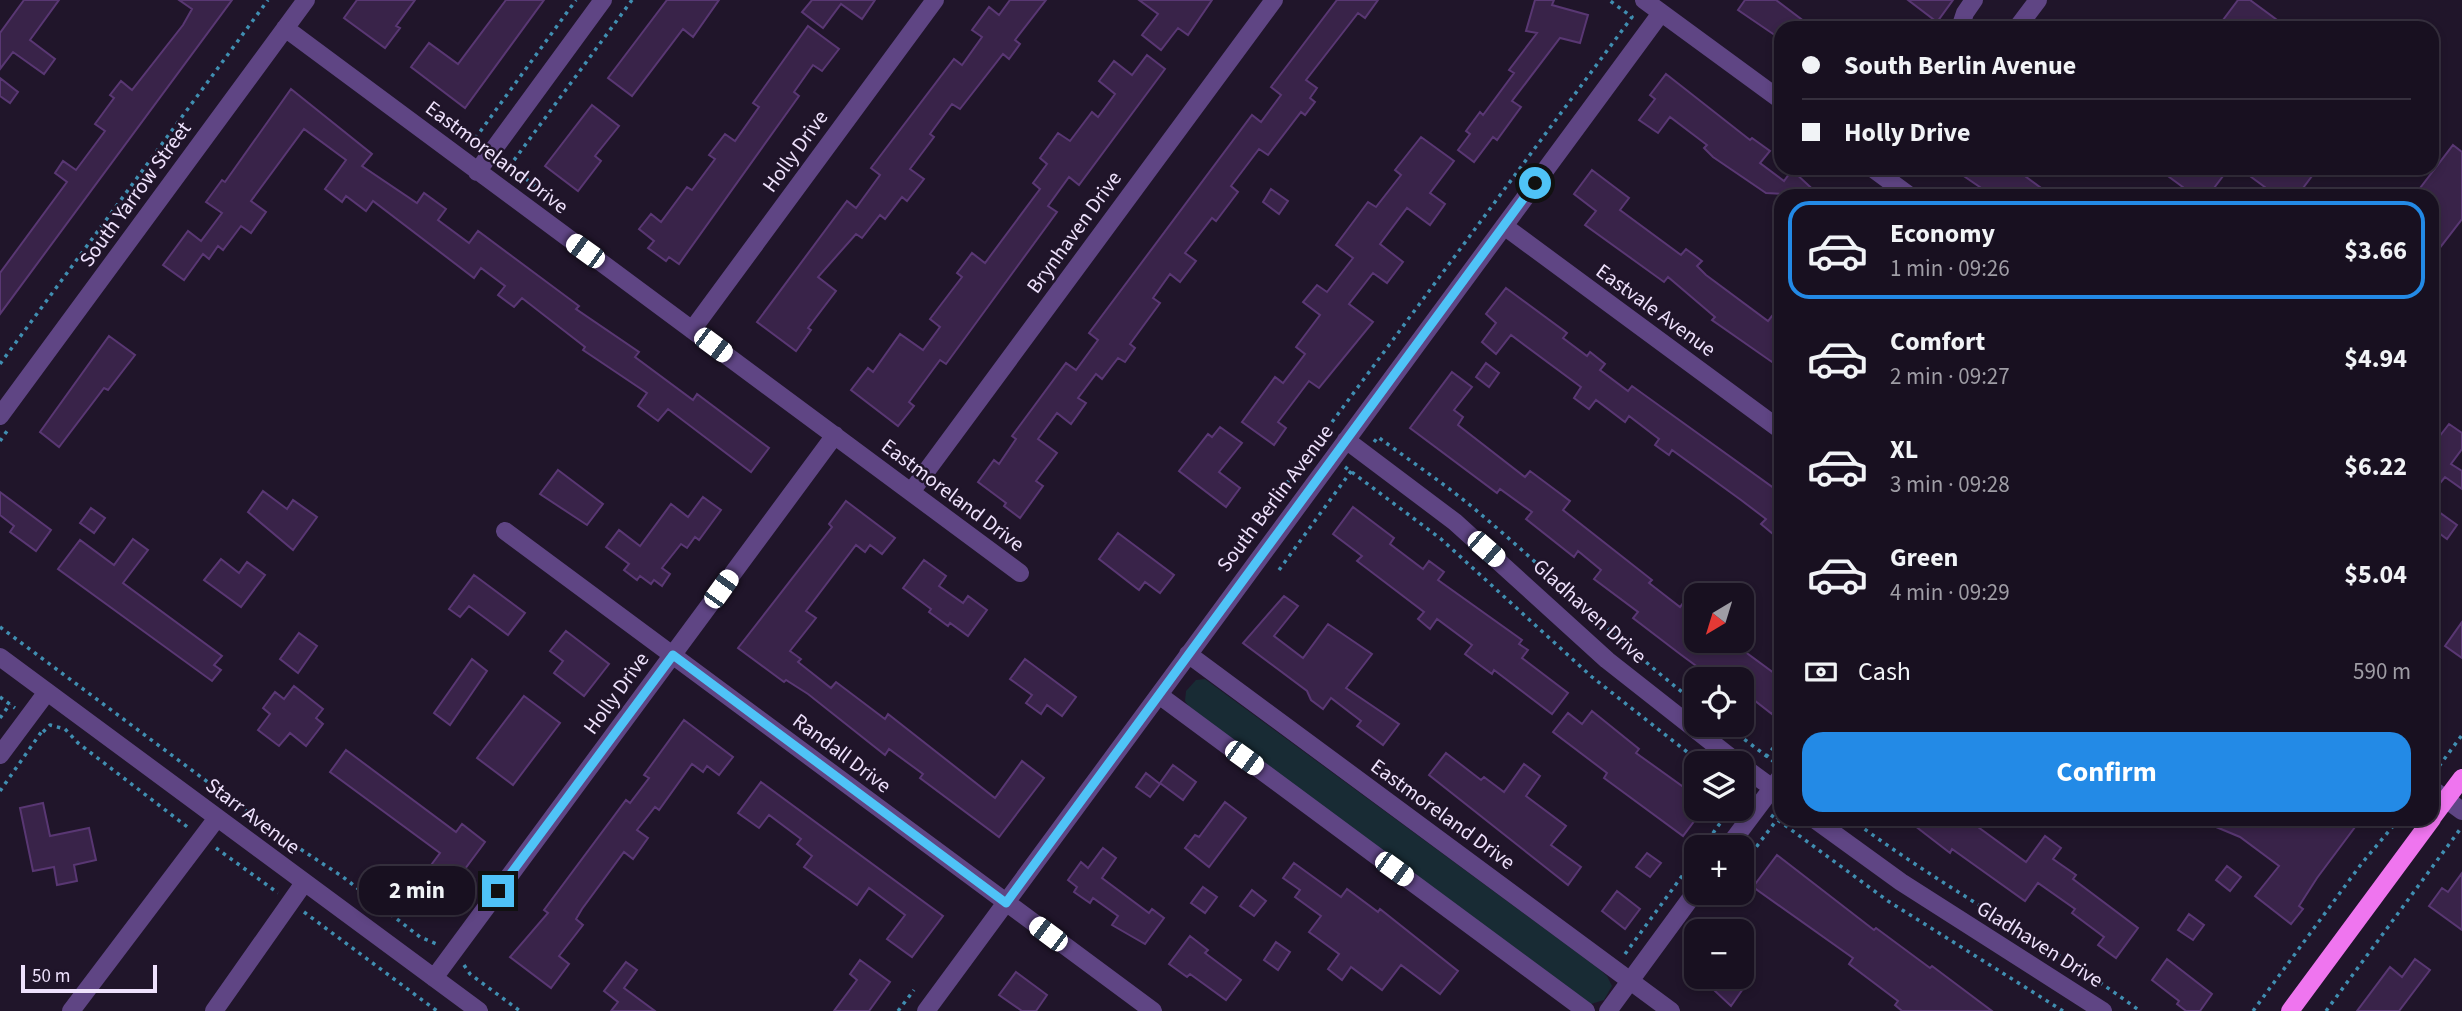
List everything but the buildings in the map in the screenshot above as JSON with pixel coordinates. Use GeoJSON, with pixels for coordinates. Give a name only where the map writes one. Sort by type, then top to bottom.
{"type":"FeatureCollection","features":[{"type":"Feature","properties":{"kind":"main road"},"geometry":{"type":"LineString","coordinates":[[2439,794],[2462,778]]}},
{"type":"Feature","properties":{"kind":"main road"},"geometry":{"type":"LineString","coordinates":[[2290,1011],[2426,826]]}},
{"type":"Feature","properties":{"kind":"street","name":"South Yarrow Street"},"geometry":{"type":"LineString","coordinates":[[0,416],[306,0]]}},
{"type":"Feature","properties":{"kind":"street"},"geometry":{"type":"LineString","coordinates":[[477,172],[603,0]]}},
{"type":"Feature","properties":{"kind":"street","name":"Holly Drive"},"geometry":{"type":"LineString","coordinates":[[692,330],[935,0]]}},
{"type":"Feature","properties":{"kind":"street","name":"Brynhaven Drive"},"geometry":{"type":"LineString","coordinates":[[911,492],[1274,0]]}},
{"type":"Feature","properties":{"kind":"street"},"geometry":{"type":"LineString","coordinates":[[1644,0],[1774,96]]}},
{"type":"Feature","properties":{"kind":"street"},"geometry":{"type":"LineString","coordinates":[[1962,21],[1974,0]]}},
{"type":"Feature","properties":{"kind":"street"},"geometry":{"type":"LineString","coordinates":[[2022,21],[2038,0]]}},
{"type":"Feature","properties":{"kind":"street","name":"South Berlin Avenue"},"geometry":{"type":"LineString","coordinates":[[926,1011],[1661,13]]}},
{"type":"Feature","properties":{"kind":"street","name":"Eastmoreland Drive"},"geometry":{"type":"LineString","coordinates":[[285,28],[1020,573]]}},
{"type":"Feature","properties":{"kind":"street"},"geometry":{"type":"LineString","coordinates":[[1882,175],[1900,189]]}},
{"type":"Feature","properties":{"kind":"street","name":"Eastvale Avenue"},"geometry":{"type":"LineString","coordinates":[[1504,226],[1774,425]]}},
{"type":"Feature","properties":{"kind":"street","name":"Holly Drive"},"geometry":{"type":"LineString","coordinates":[[435,978],[835,435]]}},
{"type":"Feature","properties":{"kind":"street","name":"Gladhaven Drive"},"geometry":{"type":"LineString","coordinates":[[1346,440],[1455,522],[1607,660],[1723,751]]}},
{"type":"Feature","properties":{"kind":"street","name":"Randall Drive"},"geometry":{"type":"LineString","coordinates":[[505,531],[1153,1011]]}},
{"type":"Feature","properties":{"kind":"street","name":"Eastmoreland Drive"},"geometry":{"type":"LineString","coordinates":[[1188,654],[1671,1011]]}},
{"type":"Feature","properties":{"kind":"street","name":"Starr Avenue"},"geometry":{"type":"LineString","coordinates":[[0,657],[479,1011]]}},
{"type":"Feature","properties":{"kind":"street"},"geometry":{"type":"LineString","coordinates":[[0,755],[47,692]]}},
{"type":"Feature","properties":{"kind":"street"},"geometry":{"type":"LineString","coordinates":[[1158,695],[1587,1011]]}},
{"type":"Feature","properties":{"kind":"street","name":"Gladhaven Drive"},"geometry":{"type":"LineString","coordinates":[[1754,772],[1774,784]]}},
{"type":"Feature","properties":{"kind":"street"},"geometry":{"type":"LineString","coordinates":[[1737,835],[1774,790]]}},
{"type":"Feature","properties":{"kind":"street"},"geometry":{"type":"LineString","coordinates":[[2439,794],[2462,811]]}},
{"type":"Feature","properties":{"kind":"street"},"geometry":{"type":"LineString","coordinates":[[71,1011],[217,818]]}},
{"type":"Feature","properties":{"kind":"street","name":"Gladhaven Drive"},"geometry":{"type":"LineString","coordinates":[[1824,826],[1895,878],[2103,1011]]}},
{"type":"Feature","properties":{"kind":"street"},"geometry":{"type":"LineString","coordinates":[[214,1011],[304,883]]}},
{"type":"Feature","properties":{"kind":"street"},"geometry":{"type":"LineString","coordinates":[[1608,1011],[1686,905]]}},
{"type":"Feature","properties":{"kind":"path"},"geometry":{"type":"LineString","coordinates":[[0,364],[268,0]]}},
{"type":"Feature","properties":{"kind":"path"},"geometry":{"type":"LineString","coordinates":[[474,140],[576,0]]}},
{"type":"Feature","properties":{"kind":"path"},"geometry":{"type":"LineString","coordinates":[[547,195],[509,167],[632,0]]}},
{"type":"Feature","properties":{"kind":"path"},"geometry":{"type":"LineString","coordinates":[[1241,545],[1632,17],[1609,0]]}},
{"type":"Feature","properties":{"kind":"path"},"geometry":{"type":"LineString","coordinates":[[1378,437],[1485,517],[1622,643],[1684,693]]}},
{"type":"Feature","properties":{"kind":"path"},"geometry":{"type":"LineString","coordinates":[[1315,446],[1441,539],[1592,677],[1686,751]]}},
{"type":"Feature","properties":{"kind":"path"},"geometry":{"type":"LineString","coordinates":[[1279,570],[1351,472]]}},
{"type":"Feature","properties":{"kind":"path"},"geometry":{"type":"LineString","coordinates":[[0,627],[276,833],[343,877],[420,937],[437,942],[520,1011]]}},
{"type":"Feature","properties":{"kind":"path"},"geometry":{"type":"LineString","coordinates":[[0,718],[10,704]]}},
{"type":"Feature","properties":{"kind":"path"},"geometry":{"type":"LineString","coordinates":[[43,732],[50,725],[65,729],[78,743],[437,1011]]}},
{"type":"Feature","properties":{"kind":"path"},"geometry":{"type":"LineString","coordinates":[[2439,766],[2462,735]]}},
{"type":"Feature","properties":{"kind":"path"},"geometry":{"type":"LineString","coordinates":[[1742,737],[1774,761]]}},
{"type":"Feature","properties":{"kind":"path"},"geometry":{"type":"LineString","coordinates":[[1759,806],[1774,818]]}},
{"type":"Feature","properties":{"kind":"path"},"geometry":{"type":"LineString","coordinates":[[1754,850],[1774,824]]}},
{"type":"Feature","properties":{"kind":"path"},"geometry":{"type":"LineString","coordinates":[[1785,826],[1896,906],[2063,1011]]}},
{"type":"Feature","properties":{"kind":"path"},"geometry":{"type":"LineString","coordinates":[[1861,826],[1928,874],[2083,970],[2140,1011]]}},
{"type":"Feature","properties":{"kind":"path"},"geometry":{"type":"LineString","coordinates":[[2253,1011],[2361,863],[2393,826]]}},
{"type":"Feature","properties":{"kind":"path"},"geometry":{"type":"LineString","coordinates":[[2326,1011],[2462,826]]}},
{"type":"Feature","properties":{"kind":"path"},"geometry":{"type":"LineString","coordinates":[[2457,834],[2462,838]]}},
{"type":"Feature","properties":{"kind":"path"},"geometry":{"type":"LineString","coordinates":[[1622,958],[1684,873]]}},
{"type":"Feature","properties":{"kind":"path"},"geometry":{"type":"LineString","coordinates":[[898,1011],[914,990]]}},
{"type":"Feature","properties":{"kind":"shaded area"},"geometry":{"type":"Polygon","coordinates":[[[1205,679],[1598,968],[1607,976],[1612,986],[1604,1000],[1591,1004],[1191,710],[1185,701],[1186,691],[1196,680],[1205,679]]]}},
{"type":"Feature","properties":{"kind":"route"},"geometry":{"type":"LineString","coordinates":[[498,891],[673,655],[1006,903],[1535,183]]}}]}
